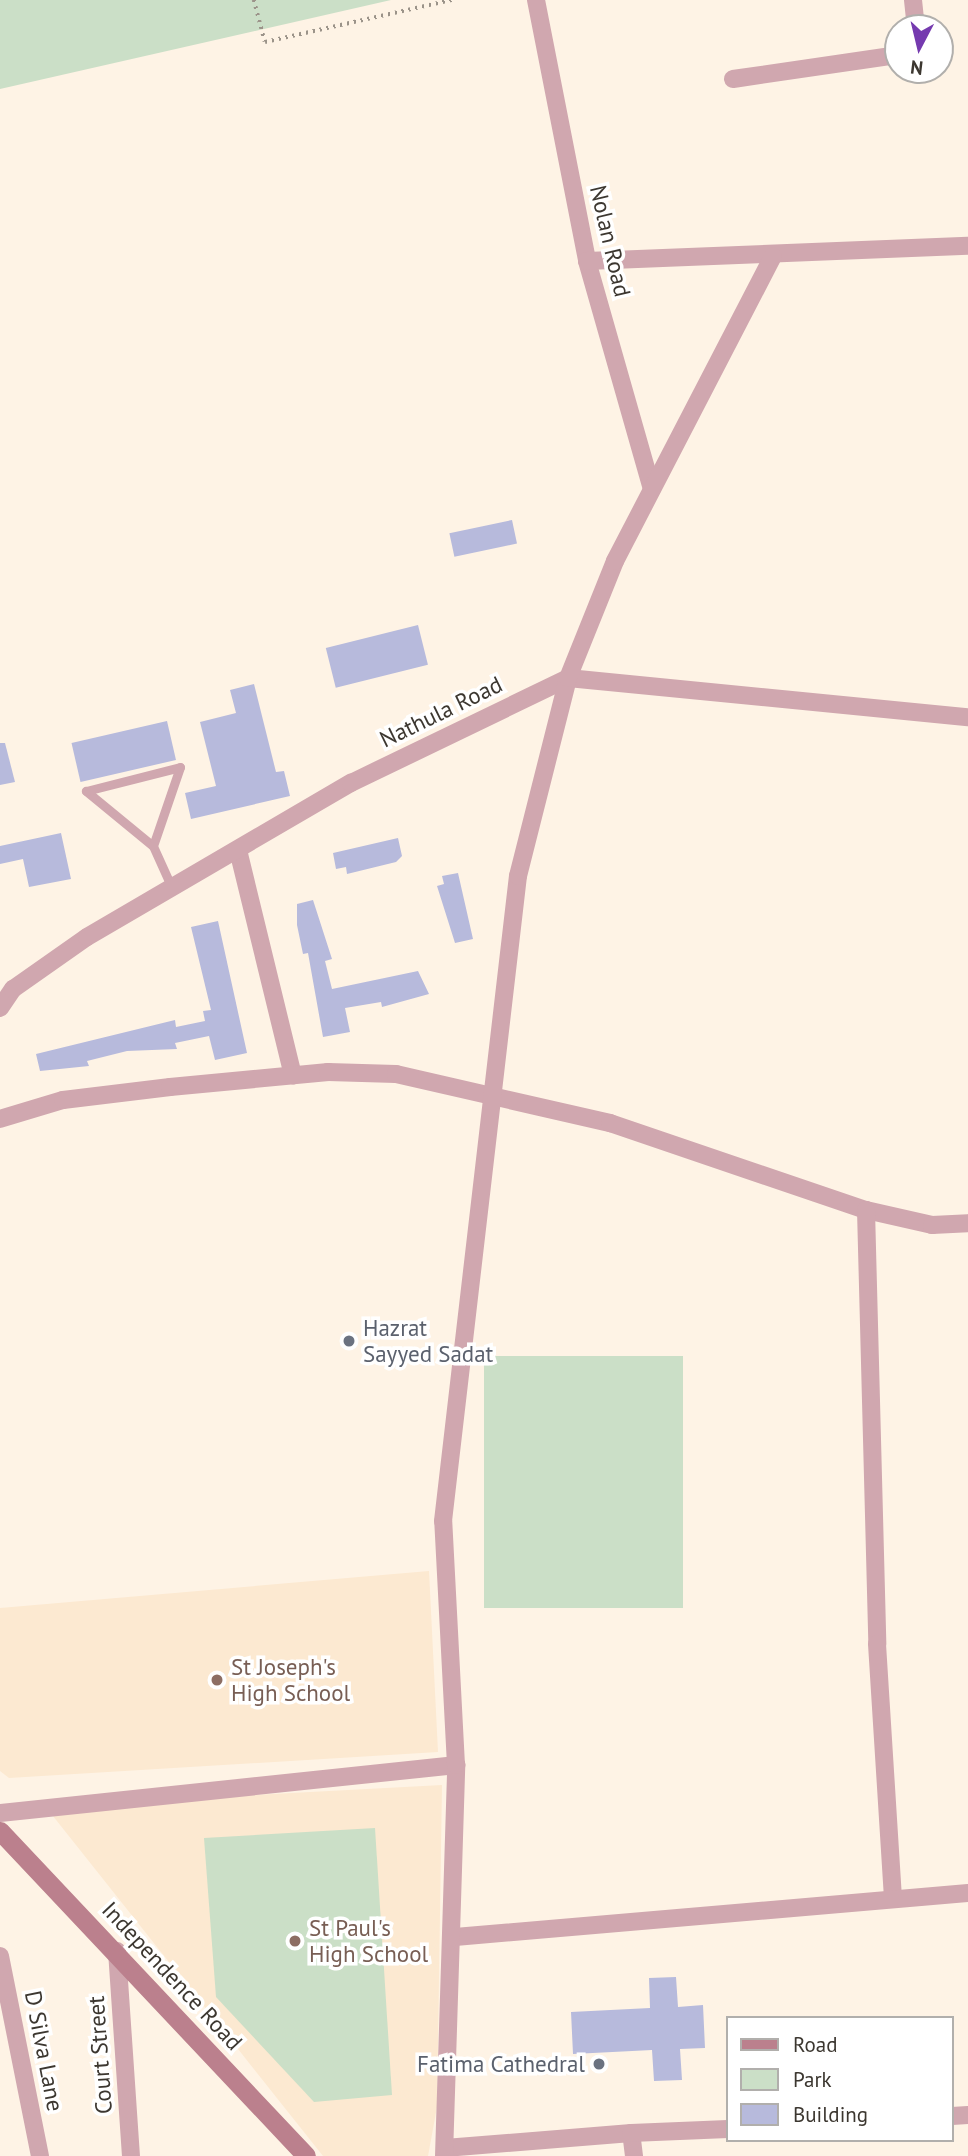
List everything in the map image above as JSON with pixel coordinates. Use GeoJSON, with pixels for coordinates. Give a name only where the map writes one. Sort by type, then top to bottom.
{"type":"FeatureCollection","features":[{"type":"Feature","properties":{"kind":"main road","name":"Independence Road"},"geometry":{"type":"LineString","coordinates":[[0,1831],[117,1951],[306,2156]]}},
{"type":"Feature","properties":{"kind":"street","name":"Nolan Road"},"geometry":{"type":"LineString","coordinates":[[536,0],[587,261],[652,489]]}},
{"type":"Feature","properties":{"kind":"street"},"geometry":{"type":"LineString","coordinates":[[733,79],[884,57]]}},
{"type":"Feature","properties":{"kind":"street"},"geometry":{"type":"LineString","coordinates":[[587,261],[774,256],[968,246]]}},
{"type":"Feature","properties":{"kind":"street"},"geometry":{"type":"LineString","coordinates":[[726,2129],[631,2133],[445,2152],[455,1937],[456,1765],[443,1521],[518,876],[568,678],[652,489],[774,256]]}},
{"type":"Feature","properties":{"kind":"street"},"geometry":{"type":"LineString","coordinates":[[568,678],[968,717]]}},
{"type":"Feature","properties":{"kind":"street","name":"Nathula Road"},"geometry":{"type":"LineString","coordinates":[[0,1008],[13,989],[87,937],[351,783],[568,678]]}},
{"type":"Feature","properties":{"kind":"street"},"geometry":{"type":"LineString","coordinates":[[238,850],[293,1075]]}},
{"type":"Feature","properties":{"kind":"street"},"geometry":{"type":"LineString","coordinates":[[0,1119],[63,1100],[293,1075],[396,1074],[610,1123],[866,1210],[932,1225],[968,1223]]}},
{"type":"Feature","properties":{"kind":"street"},"geometry":{"type":"LineString","coordinates":[[866,1210],[877,1644],[893,1898]]}},
{"type":"Feature","properties":{"kind":"street"},"geometry":{"type":"LineString","coordinates":[[0,1813],[456,1765]]}},
{"type":"Feature","properties":{"kind":"street"},"geometry":{"type":"LineString","coordinates":[[455,1937],[968,1893]]}},
{"type":"Feature","properties":{"kind":"street","name":"Court Street"},"geometry":{"type":"LineString","coordinates":[[117,1951],[131,2156]]}},
{"type":"Feature","properties":{"kind":"street","name":"D Silva Lane"},"geometry":{"type":"LineString","coordinates":[[0,1956],[40,2156]]}},
{"type":"Feature","properties":{"kind":"street"},"geometry":{"type":"LineString","coordinates":[[631,2133],[634,2156]]}},
{"type":"Feature","properties":{"kind":"lane"},"geometry":{"type":"LineString","coordinates":[[153,846],[180,767],[86,792],[153,846],[172,888]]}},
{"type":"Feature","properties":{"kind":"path"},"geometry":{"type":"LineString","coordinates":[[254,0],[265,42],[452,0]]}},
{"type":"Feature","properties":{"kind":"shaded area","name":"St Joseph's High School"},"geometry":{"type":"Polygon","coordinates":[[[429,1571],[438,1752],[9,1778],[0,1771],[0,1608],[429,1571]]]}},
{"type":"Feature","properties":{"kind":"shaded area","name":"St Paul's High School"},"geometry":{"type":"Polygon","coordinates":[[[442,1785],[437,2107],[428,2156],[323,2156],[45,1806],[442,1785]]]}},
{"type":"Feature","properties":{"kind":"green space"},"geometry":{"type":"Polygon","coordinates":[[[0,0],[391,0],[0,89],[0,0]]]}},
{"type":"Feature","properties":{"kind":"green space"},"geometry":{"type":"Polygon","coordinates":[[[484,1356],[683,1356],[683,1608],[484,1608],[484,1356]]]}},
{"type":"Feature","properties":{"kind":"green space"},"geometry":{"type":"Polygon","coordinates":[[[375,1828],[392,2095],[314,2102],[216,1997],[204,1838],[375,1828]]]}},
{"type":"Feature","properties":{"kind":"building"},"geometry":{"type":"Polygon","coordinates":[[[512,520],[517,543],[454,557],[449,533],[512,520]]]}},
{"type":"Feature","properties":{"kind":"building"},"geometry":{"type":"Polygon","coordinates":[[[418,625],[428,665],[336,688],[326,648],[418,625]]]}},
{"type":"Feature","properties":{"kind":"building"},"geometry":{"type":"Polygon","coordinates":[[[254,684],[276,772],[284,771],[290,796],[191,819],[185,793],[216,786],[200,722],[236,713],[230,690],[254,684]]]}},
{"type":"Feature","properties":{"kind":"building"},"geometry":{"type":"Polygon","coordinates":[[[167,721],[176,760],[81,782],[72,743],[167,721]]]}},
{"type":"Feature","properties":{"kind":"building"},"geometry":{"type":"Polygon","coordinates":[[[0,743],[5,743],[15,782],[0,785],[0,743]]]}},
{"type":"Feature","properties":{"kind":"building"},"geometry":{"type":"Polygon","coordinates":[[[61,833],[71,879],[29,887],[23,859],[0,864],[0,846],[61,833]]]}},
{"type":"Feature","properties":{"kind":"building"},"geometry":{"type":"Polygon","coordinates":[[[398,838],[402,856],[396,862],[347,874],[346,867],[336,869],[333,853],[398,838]]]}},
{"type":"Feature","properties":{"kind":"building"},"geometry":{"type":"Polygon","coordinates":[[[458,873],[473,939],[455,943],[437,886],[444,884],[442,876],[458,873]]]}},
{"type":"Feature","properties":{"kind":"building"},"geometry":{"type":"Polygon","coordinates":[[[313,900],[332,959],[325,961],[332,989],[418,971],[429,994],[382,1007],[381,1002],[345,1008],[350,1032],[323,1037],[308,953],[303,954],[297,925],[297,904],[313,900]]]}},
{"type":"Feature","properties":{"kind":"building"},"geometry":{"type":"Polygon","coordinates":[[[218,921],[247,1053],[215,1060],[209,1036],[175,1043],[177,1049],[127,1051],[87,1061],[89,1066],[40,1071],[36,1054],[175,1020],[176,1027],[205,1021],[203,1011],[211,1010],[191,927],[218,921]]]}},
{"type":"Feature","properties":{"kind":"building"},"geometry":{"type":"Polygon","coordinates":[[[676,1977],[678,2007],[703,2005],[705,2048],[680,2049],[682,2080],[654,2081],[652,2050],[573,2054],[571,2012],[650,2008],[649,1978],[676,1977]]]}},
{"type":"Feature","properties":{"kind":"place","name":"Hazrat Sayyed Sadat"},"geometry":{"type":"Point","coordinates":[349,1341]}},
{"type":"Feature","properties":{"kind":"place","name":"St Joseph's High School"},"geometry":{"type":"Point","coordinates":[217,1680]}},
{"type":"Feature","properties":{"kind":"place","name":"St Paul's High School"},"geometry":{"type":"Point","coordinates":[295,1941]}},
{"type":"Feature","properties":{"kind":"place","name":"Fatima Cathedral"},"geometry":{"type":"Point","coordinates":[599,2064]}}]}
